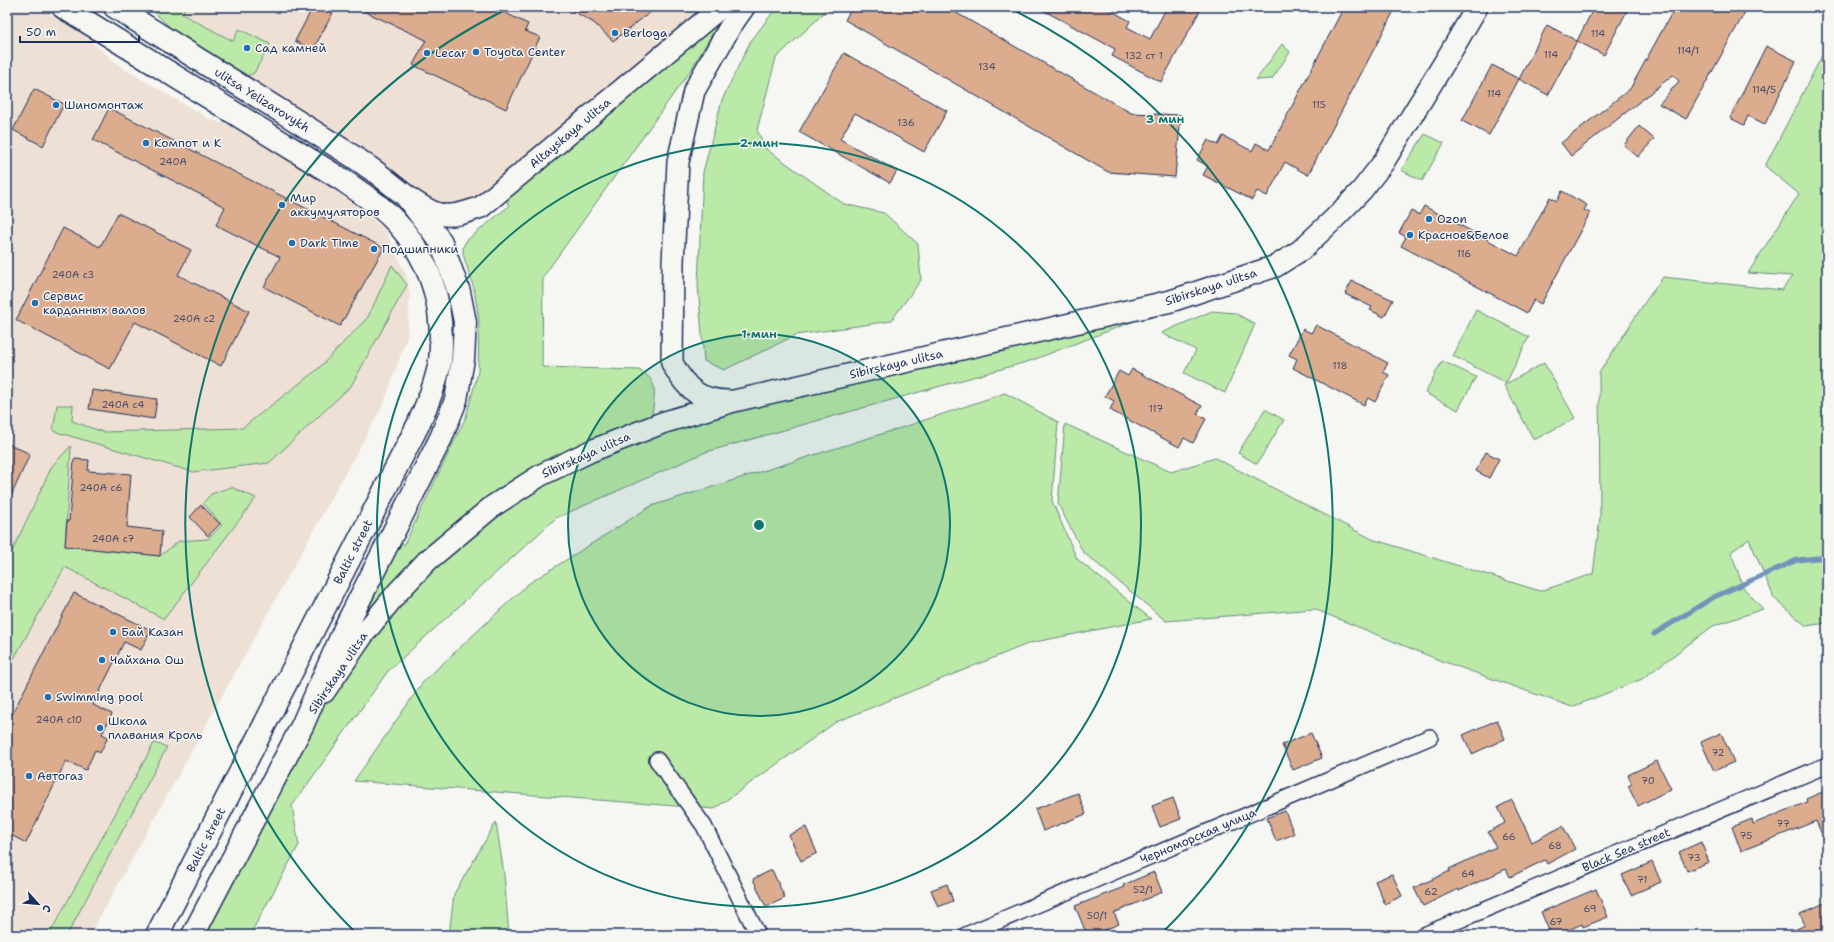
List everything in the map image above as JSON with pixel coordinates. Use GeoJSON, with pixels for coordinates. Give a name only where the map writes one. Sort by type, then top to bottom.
{"type":"FeatureCollection","features":[{"type":"Feature","properties":{"kind":"main road","name":"ulitsa Yelizarovykh"},"geometry":{"type":"LineString","coordinates":[[63,7],[341,179]]}},
{"type":"Feature","properties":{"kind":"main road","name":"ulitsa Yelizarovykh"},"geometry":{"type":"LineString","coordinates":[[115,7],[354,157],[406,196]]}},
{"type":"Feature","properties":{"kind":"main road","name":"Altayskaya ulitsa"},"geometry":{"type":"LineString","coordinates":[[406,196],[428,211],[444,216],[461,215],[481,207],[721,7]]}},
{"type":"Feature","properties":{"kind":"main road"},"geometry":{"type":"LineString","coordinates":[[734,401],[720,401],[697,394],[689,389],[680,378],[672,363],[673,262],[678,162],[694,91],[730,27],[744,7]]}},
{"type":"Feature","properties":{"kind":"main road","name":"Sibirskaya ulitsa"},"geometry":{"type":"LineString","coordinates":[[302,726],[363,635],[397,593],[427,561],[493,506],[541,475],[591,451],[662,423],[734,401],[1171,301],[1276,266],[1301,250],[1333,220],[1362,190],[1379,168],[1449,55],[1476,7]]}},
{"type":"Feature","properties":{"kind":"main road","name":"Baltic street"},"geometry":{"type":"LineString","coordinates":[[158,935],[418,425],[432,394],[441,360],[441,326],[436,296],[430,275],[420,254],[394,220],[368,197],[341,179]]}},
{"type":"Feature","properties":{"kind":"main road"},"geometry":{"type":"LineString","coordinates":[[193,935],[302,726],[346,626],[441,438],[456,400],[463,359],[465,322],[459,292],[441,242],[406,196]]}},
{"type":"Feature","properties":{"kind":"street","name":"Черноморская улица"},"geometry":{"type":"LineString","coordinates":[[966,935],[1430,737]]}},
{"type":"Feature","properties":{"kind":"street"},"geometry":{"type":"LineString","coordinates":[[657,760],[704,826],[758,935]]}},
{"type":"Feature","properties":{"kind":"street","name":"Black Sea street"},"geometry":{"type":"LineString","coordinates":[[1424,935],[1827,765]]}},
{"type":"Feature","properties":{"kind":"shaded area"},"geometry":{"type":"Polygon","coordinates":[[[7,7],[39,7],[78,30],[121,67],[209,119],[237,128],[335,190],[384,228],[406,274],[410,294],[407,337],[384,403],[90,935],[7,935],[7,7]]]}},
{"type":"Feature","properties":{"kind":"shaded area"},"geometry":{"type":"Polygon","coordinates":[[[146,7],[705,7],[491,186],[476,197],[460,204],[445,205],[429,200],[192,49],[154,12],[146,7]]]}},
{"type":"Feature","properties":{"kind":"green space"},"geometry":{"type":"Polygon","coordinates":[[[155,7],[185,7],[182,14],[233,41],[239,29],[270,44],[254,73],[245,77],[192,49],[154,12],[155,7]]]}},
{"type":"Feature","properties":{"kind":"green space"},"geometry":{"type":"Polygon","coordinates":[[[777,7],[827,7],[823,14],[776,58],[757,130],[766,149],[844,204],[884,213],[918,244],[921,280],[891,321],[796,335],[724,370],[704,361],[698,284],[703,172],[722,100],[750,42],[777,7]]]}},
{"type":"Feature","properties":{"kind":"green space"},"geometry":{"type":"Polygon","coordinates":[[[719,22],[692,68],[543,277],[542,367],[639,370],[646,374],[653,384],[654,395],[652,416],[588,441],[515,478],[463,516],[413,559],[358,621],[398,539],[404,545],[466,417],[478,372],[479,320],[474,289],[463,254],[463,247],[466,241],[509,206],[506,199],[719,22]]]}},
{"type":"Feature","properties":{"kind":"green space"},"geometry":{"type":"Polygon","coordinates":[[[1282,44],[1290,52],[1272,79],[1256,80],[1282,44]]]}},
{"type":"Feature","properties":{"kind":"green space"},"geometry":{"type":"Polygon","coordinates":[[[1827,46],[1827,623],[1806,626],[1774,598],[1749,539],[1731,552],[1743,587],[1763,609],[1713,626],[1642,679],[1572,707],[1439,660],[1314,609],[1166,621],[1083,552],[1058,504],[1065,424],[1171,472],[1215,458],[1372,539],[1540,591],[1593,574],[1600,518],[1599,373],[1663,277],[1782,290],[1792,276],[1748,273],[1799,194],[1765,166],[1827,46]]]}},
{"type":"Feature","properties":{"kind":"green space"},"geometry":{"type":"Polygon","coordinates":[[[1425,134],[1444,143],[1422,181],[1401,170],[1425,134]]]}},
{"type":"Feature","properties":{"kind":"green space"},"geometry":{"type":"Polygon","coordinates":[[[392,265],[407,285],[351,386],[269,463],[193,472],[53,431],[57,405],[73,405],[72,421],[103,432],[242,428],[318,369],[368,317],[392,265]]]}},
{"type":"Feature","properties":{"kind":"green space"},"geometry":{"type":"Polygon","coordinates":[[[1476,310],[1529,337],[1506,383],[1453,356],[1476,310]]]}},
{"type":"Feature","properties":{"kind":"green space"},"geometry":{"type":"Polygon","coordinates":[[[1212,311],[1235,313],[1255,324],[1225,393],[1184,373],[1196,350],[1161,333],[1212,311]]]}},
{"type":"Feature","properties":{"kind":"green space"},"geometry":{"type":"Polygon","coordinates":[[[1150,315],[1030,361],[706,452],[556,518],[388,671],[292,806],[299,845],[250,935],[202,935],[300,742],[361,644],[424,569],[533,486],[707,415],[1150,315]]]}},
{"type":"Feature","properties":{"kind":"green space"},"geometry":{"type":"Polygon","coordinates":[[[1442,361],[1476,377],[1458,410],[1425,393],[1442,361]]]}},
{"type":"Feature","properties":{"kind":"green space"},"geometry":{"type":"Polygon","coordinates":[[[1544,363],[1575,418],[1534,440],[1504,385],[1544,363]]]}},
{"type":"Feature","properties":{"kind":"green space"},"geometry":{"type":"Polygon","coordinates":[[[1005,393],[1058,422],[1052,501],[1077,559],[1151,619],[1030,643],[836,722],[714,809],[354,781],[423,682],[528,584],[651,506],[910,425],[1005,393]]]}},
{"type":"Feature","properties":{"kind":"green space"},"geometry":{"type":"Polygon","coordinates":[[[1265,409],[1284,420],[1257,464],[1238,453],[1265,409]]]}},
{"type":"Feature","properties":{"kind":"green space"},"geometry":{"type":"Polygon","coordinates":[[[71,446],[65,546],[160,556],[179,541],[208,539],[222,525],[203,503],[211,494],[231,487],[256,498],[164,619],[65,567],[7,671],[7,562],[52,466],[71,446]]]}},
{"type":"Feature","properties":{"kind":"green space"},"geometry":{"type":"Polygon","coordinates":[[[154,743],[167,747],[67,935],[49,935],[154,743]]]}},
{"type":"Feature","properties":{"kind":"green space"},"geometry":{"type":"Polygon","coordinates":[[[496,822],[504,874],[509,935],[449,935],[454,894],[496,822]]]}},
{"type":"Feature","properties":{"kind":"building"},"geometry":{"type":"Polygon","coordinates":[[[313,7],[336,7],[313,50],[295,41],[313,7]]]}},
{"type":"Feature","properties":{"kind":"building","name":"Toyota Center"},"geometry":{"type":"Polygon","coordinates":[[[355,7],[493,7],[528,24],[525,31],[540,37],[506,109],[413,65],[426,40],[355,7]]]}},
{"type":"Feature","properties":{"kind":"building"},"geometry":{"type":"Polygon","coordinates":[[[566,7],[657,7],[613,41],[594,23],[566,7]]]}},
{"type":"Feature","properties":{"kind":"building"},"geometry":{"type":"Polygon","coordinates":[[[852,7],[946,7],[1131,113],[1181,115],[1175,177],[1108,172],[845,20],[852,7]]]}},
{"type":"Feature","properties":{"kind":"building"},"geometry":{"type":"Polygon","coordinates":[[[1037,7],[1104,7],[1130,21],[1127,27],[1150,39],[1167,7],[1202,7],[1161,82],[1112,56],[1115,49],[1037,7]]]}},
{"type":"Feature","properties":{"kind":"building"},"geometry":{"type":"Polygon","coordinates":[[[1344,7],[1396,7],[1308,175],[1285,162],[1267,196],[1257,191],[1252,200],[1203,175],[1208,166],[1197,160],[1208,140],[1218,145],[1223,136],[1252,151],[1256,143],[1269,150],[1344,7]]]}},
{"type":"Feature","properties":{"kind":"building"},"geometry":{"type":"Polygon","coordinates":[[[1594,7],[1629,7],[1604,55],[1577,41],[1594,7]]]}},
{"type":"Feature","properties":{"kind":"building"},"geometry":{"type":"Polygon","coordinates":[[[1675,7],[1735,7],[1745,12],[1686,119],[1659,104],[1679,81],[1673,75],[1571,156],[1561,143],[1630,89],[1675,7]]]}},
{"type":"Feature","properties":{"kind":"building"},"geometry":{"type":"Polygon","coordinates":[[[1547,25],[1577,41],[1548,95],[1519,79],[1547,25]]]}},
{"type":"Feature","properties":{"kind":"building"},"geometry":{"type":"Polygon","coordinates":[[[1766,46],[1796,61],[1765,124],[1748,116],[1744,125],[1730,118],[1766,46]]]}},
{"type":"Feature","properties":{"kind":"building"},"geometry":{"type":"Polygon","coordinates":[[[844,53],[947,111],[924,152],[855,113],[840,139],[897,171],[890,183],[799,132],[844,53]]]}},
{"type":"Feature","properties":{"kind":"building"},"geometry":{"type":"Polygon","coordinates":[[[1492,65],[1519,79],[1489,135],[1462,121],[1492,65]]]}},
{"type":"Feature","properties":{"kind":"building"},"geometry":{"type":"Polygon","coordinates":[[[34,89],[64,104],[43,146],[13,130],[34,89]]]}},
{"type":"Feature","properties":{"kind":"building"},"geometry":{"type":"Polygon","coordinates":[[[109,108],[384,248],[340,326],[264,287],[280,257],[216,225],[225,207],[93,140],[109,108]]]}},
{"type":"Feature","properties":{"kind":"building"},"geometry":{"type":"Polygon","coordinates":[[[1639,126],[1654,139],[1638,157],[1624,145],[1639,126]]]}},
{"type":"Feature","properties":{"kind":"building"},"geometry":{"type":"Polygon","coordinates":[[[1562,191],[1587,205],[1584,210],[1590,213],[1541,304],[1534,300],[1527,313],[1401,246],[1406,237],[1399,233],[1411,211],[1419,215],[1424,206],[1518,256],[1550,197],[1557,201],[1562,191]]]}},
{"type":"Feature","properties":{"kind":"building"},"geometry":{"type":"Polygon","coordinates":[[[118,213],[191,250],[178,275],[249,311],[221,366],[135,322],[110,369],[16,320],[63,228],[100,247],[118,213]]]}},
{"type":"Feature","properties":{"kind":"building"},"geometry":{"type":"Polygon","coordinates":[[[1352,281],[1393,300],[1384,317],[1370,310],[1372,307],[1345,294],[1352,281]]]}},
{"type":"Feature","properties":{"kind":"building"},"geometry":{"type":"Polygon","coordinates":[[[1316,325],[1388,363],[1383,372],[1389,375],[1375,402],[1368,398],[1364,405],[1293,368],[1297,359],[1289,355],[1303,329],[1311,333],[1316,325]]]}},
{"type":"Feature","properties":{"kind":"building"},"geometry":{"type":"Polygon","coordinates":[[[1132,369],[1202,406],[1197,414],[1206,419],[1193,443],[1184,438],[1179,447],[1110,410],[1114,401],[1105,396],[1119,371],[1128,376],[1132,369]]]}},
{"type":"Feature","properties":{"kind":"building"},"geometry":{"type":"Polygon","coordinates":[[[92,390],[157,399],[154,419],[89,409],[92,390]]]}},
{"type":"Feature","properties":{"kind":"building"},"geometry":{"type":"Polygon","coordinates":[[[7,443],[30,454],[7,505],[7,443]]]}},
{"type":"Feature","properties":{"kind":"building"},"geometry":{"type":"Polygon","coordinates":[[[1486,452],[1499,459],[1489,478],[1476,471],[1486,452]]]}},
{"type":"Feature","properties":{"kind":"building"},"geometry":{"type":"Polygon","coordinates":[[[74,459],[89,460],[88,471],[131,474],[127,527],[162,531],[160,556],[65,546],[67,521],[69,521],[74,459]]]}},
{"type":"Feature","properties":{"kind":"building"},"geometry":{"type":"Polygon","coordinates":[[[201,505],[220,524],[208,536],[190,517],[201,505]]]}},
{"type":"Feature","properties":{"kind":"building"},"geometry":{"type":"Polygon","coordinates":[[[74,593],[151,630],[141,650],[124,642],[93,705],[112,714],[102,734],[108,737],[100,753],[95,750],[86,770],[66,761],[26,843],[7,833],[7,724],[74,593]]]}},
{"type":"Feature","properties":{"kind":"building"},"geometry":{"type":"Polygon","coordinates":[[[1497,720],[1505,739],[1472,754],[1463,735],[1497,720]]]}},
{"type":"Feature","properties":{"kind":"building"},"geometry":{"type":"Polygon","coordinates":[[[1311,733],[1322,758],[1293,770],[1282,745],[1311,733]]]}},
{"type":"Feature","properties":{"kind":"building"},"geometry":{"type":"Polygon","coordinates":[[[1721,733],[1734,762],[1714,771],[1701,742],[1721,733]]]}},
{"type":"Feature","properties":{"kind":"building"},"geometry":{"type":"Polygon","coordinates":[[[1657,761],[1671,789],[1638,806],[1628,786],[1632,784],[1628,775],[1657,761]]]}},
{"type":"Feature","properties":{"kind":"building"},"geometry":{"type":"Polygon","coordinates":[[[1827,790],[1827,846],[1816,821],[1741,851],[1732,827],[1752,819],[1753,824],[1807,802],[1806,799],[1827,790]]]}},
{"type":"Feature","properties":{"kind":"building"},"geometry":{"type":"Polygon","coordinates":[[[1078,793],[1086,814],[1043,831],[1035,809],[1078,793]]]}},
{"type":"Feature","properties":{"kind":"building"},"geometry":{"type":"Polygon","coordinates":[[[1173,798],[1181,819],[1160,827],[1152,806],[1173,798]]]}},
{"type":"Feature","properties":{"kind":"building"},"geometry":{"type":"Polygon","coordinates":[[[1512,800],[1532,842],[1563,826],[1575,849],[1547,864],[1545,860],[1510,877],[1506,869],[1459,891],[1458,889],[1423,906],[1414,888],[1450,871],[1449,869],[1496,847],[1488,832],[1505,823],[1498,807],[1512,800]]]}},
{"type":"Feature","properties":{"kind":"building"},"geometry":{"type":"Polygon","coordinates":[[[1285,811],[1294,834],[1276,841],[1267,818],[1285,811]]]}},
{"type":"Feature","properties":{"kind":"building"},"geometry":{"type":"Polygon","coordinates":[[[806,827],[817,853],[801,861],[789,835],[806,827]]]}},
{"type":"Feature","properties":{"kind":"building"},"geometry":{"type":"Polygon","coordinates":[[[1701,842],[1709,862],[1687,871],[1679,852],[1701,842]]]}},
{"type":"Feature","properties":{"kind":"building"},"geometry":{"type":"Polygon","coordinates":[[[1652,862],[1661,882],[1631,895],[1622,875],[1652,862]]]}},
{"type":"Feature","properties":{"kind":"building"},"geometry":{"type":"Polygon","coordinates":[[[772,870],[785,898],[766,907],[753,879],[772,870]]]}},
{"type":"Feature","properties":{"kind":"building"},"geometry":{"type":"Polygon","coordinates":[[[1154,872],[1162,892],[1114,913],[1119,924],[1092,935],[1087,935],[1075,906],[1124,887],[1123,885],[1154,872]]]}},
{"type":"Feature","properties":{"kind":"building"},"geometry":{"type":"Polygon","coordinates":[[[1392,874],[1402,896],[1385,904],[1375,881],[1392,874]]]}},
{"type":"Feature","properties":{"kind":"building"},"geometry":{"type":"Polygon","coordinates":[[[947,884],[953,901],[938,907],[931,890],[947,884]]]}},
{"type":"Feature","properties":{"kind":"building"},"geometry":{"type":"Polygon","coordinates":[[[1596,889],[1608,917],[1583,927],[1582,924],[1557,935],[1551,935],[1541,912],[1596,889]]]}},
{"type":"Feature","properties":{"kind":"building"},"geometry":{"type":"Polygon","coordinates":[[[1827,902],[1827,935],[1784,935],[1805,925],[1800,914],[1827,902]]]}},
{"type":"Feature","properties":{"kind":"waterway"},"geometry":{"type":"LineString","coordinates":[[1654,634],[1714,597],[1797,560],[1827,557]]}},
{"type":"Feature","properties":{"kind":"place","name":"Berloga"},"geometry":{"type":"Point","coordinates":[615,33]}},
{"type":"Feature","properties":{"kind":"place","name":"Сад камней"},"geometry":{"type":"Point","coordinates":[247,48]}},
{"type":"Feature","properties":{"kind":"place","name":"Toyota Center"},"geometry":{"type":"Point","coordinates":[476,52]}},
{"type":"Feature","properties":{"kind":"place","name":"Lecar"},"geometry":{"type":"Point","coordinates":[427,53]}},
{"type":"Feature","properties":{"kind":"place","name":"Шиномонтаж"},"geometry":{"type":"Point","coordinates":[56,105]}},
{"type":"Feature","properties":{"kind":"place","name":"Компот и К"},"geometry":{"type":"Point","coordinates":[146,143]}},
{"type":"Feature","properties":{"kind":"place","name":"Мир аккумуляторов"},"geometry":{"type":"Point","coordinates":[282,205]}},
{"type":"Feature","properties":{"kind":"place","name":"Ozon"},"geometry":{"type":"Point","coordinates":[1429,219]}},
{"type":"Feature","properties":{"kind":"place","name":"Красное&Белое"},"geometry":{"type":"Point","coordinates":[1410,235]}},
{"type":"Feature","properties":{"kind":"place","name":"Dark Time"},"geometry":{"type":"Point","coordinates":[292,243]}},
{"type":"Feature","properties":{"kind":"place","name":"Подшипники"},"geometry":{"type":"Point","coordinates":[374,249]}},
{"type":"Feature","properties":{"kind":"place","name":"Сервис карданных валов"},"geometry":{"type":"Point","coordinates":[35,303]}},
{"type":"Feature","properties":{"kind":"place","name":"Бай Казан"},"geometry":{"type":"Point","coordinates":[113,632]}},
{"type":"Feature","properties":{"kind":"place","name":"Чайхана Ош"},"geometry":{"type":"Point","coordinates":[102,660]}},
{"type":"Feature","properties":{"kind":"place","name":"Swimming pool"},"geometry":{"type":"Point","coordinates":[48,697]}},
{"type":"Feature","properties":{"kind":"place","name":"Школа плавания Кроль"},"geometry":{"type":"Point","coordinates":[100,728]}},
{"type":"Feature","properties":{"kind":"place","name":"Автогаз"},"geometry":{"type":"Point","coordinates":[29,776]}}]}
